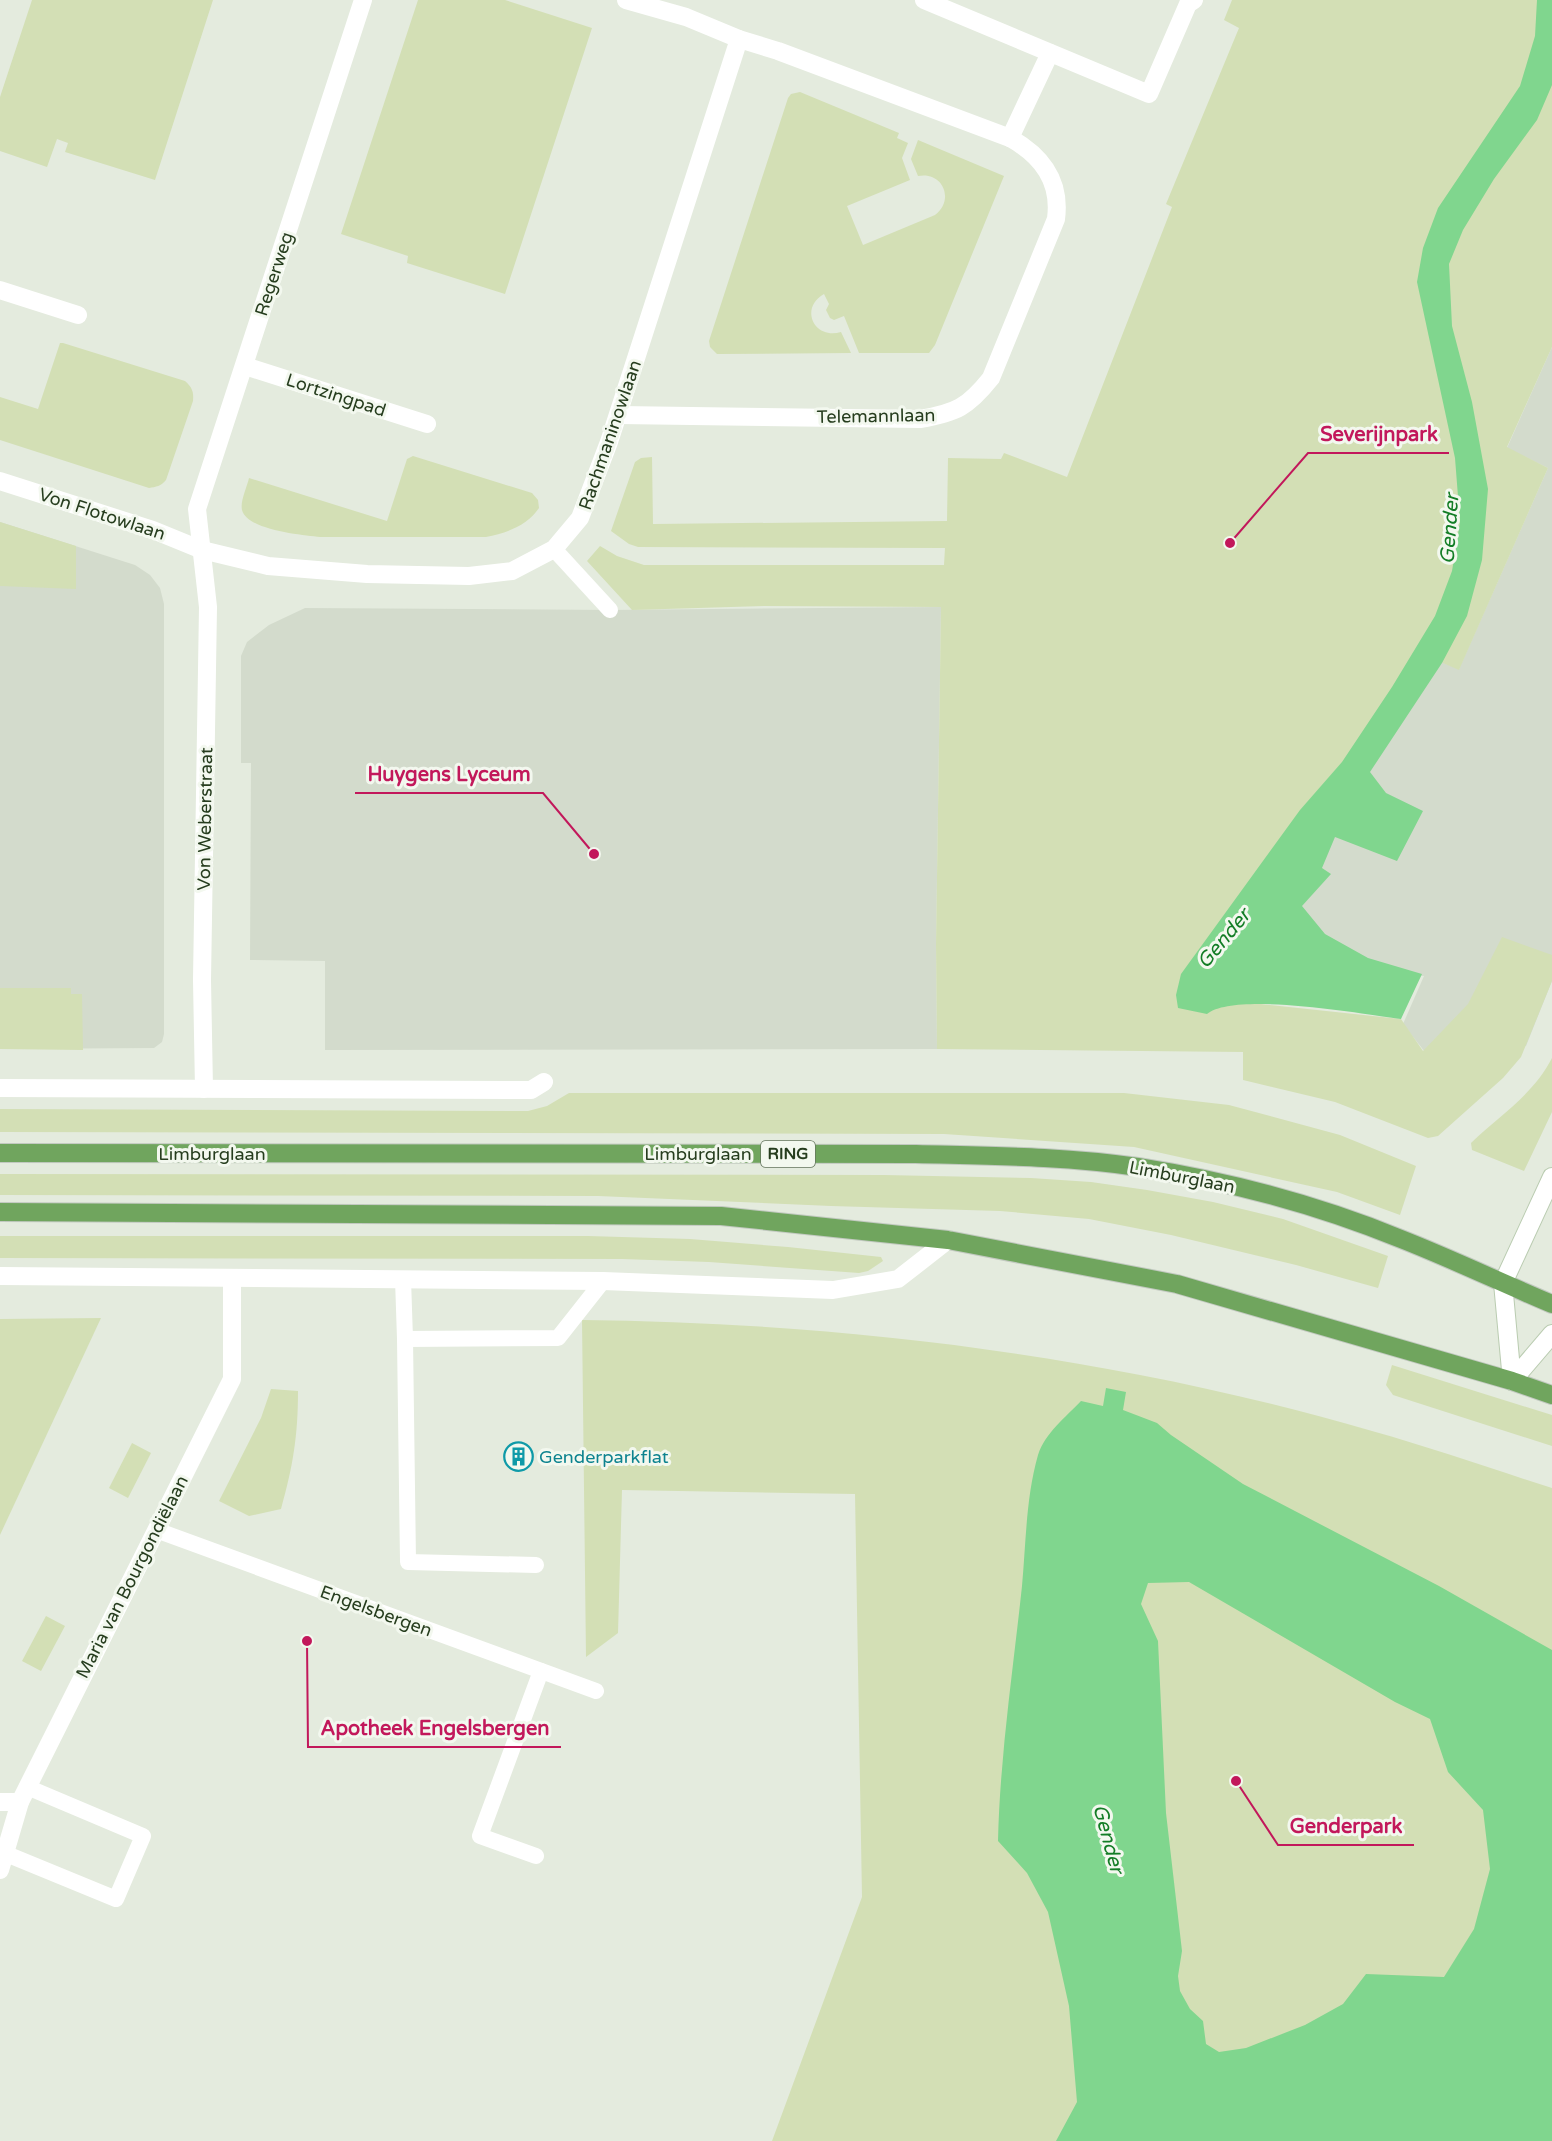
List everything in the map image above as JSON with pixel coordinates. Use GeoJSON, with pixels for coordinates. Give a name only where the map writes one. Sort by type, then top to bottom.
{"type":"FeatureCollection","features":[{"type":"Feature","properties":{"kind":"main road","name":"Limburglaan"},"geometry":{"type":"LineString","coordinates":[[0,1153],[916,1154],[1052,1158],[1139,1167],[1233,1186],[1333,1214],[1402,1239],[1552,1304]]}},
{"type":"Feature","properties":{"kind":"main road"},"geometry":{"type":"LineString","coordinates":[[0,1212],[721,1216],[948,1239],[1177,1284],[1512,1381],[1552,1395]]}},
{"type":"Feature","properties":{"kind":"street","name":"Regerweg"},"geometry":{"type":"LineString","coordinates":[[202,550],[197,509],[363,0]]}},
{"type":"Feature","properties":{"kind":"street","name":"Telemannlaan"},"geometry":{"type":"LineString","coordinates":[[619,415],[920,419],[945,415],[960,408],[980,393],[991,378],[1056,219],[1058,202],[1049,174],[1033,153],[1010,138],[778,51],[739,39],[686,17],[626,0]]}},
{"type":"Feature","properties":{"kind":"street"},"geometry":{"type":"LineString","coordinates":[[924,0],[1149,94],[1188,4],[1194,0]]}},
{"type":"Feature","properties":{"kind":"street","name":"Rachmaninowlaan"},"geometry":{"type":"LineString","coordinates":[[202,550],[268,566],[367,574],[469,576],[512,570],[554,549],[580,518],[619,415],[739,39]]}},
{"type":"Feature","properties":{"kind":"street"},"geometry":{"type":"LineString","coordinates":[[1010,138],[1050,53]]}},
{"type":"Feature","properties":{"kind":"street"},"geometry":{"type":"LineString","coordinates":[[0,290],[78,315]]}},
{"type":"Feature","properties":{"kind":"street","name":"Lortzingpad"},"geometry":{"type":"LineString","coordinates":[[245,366],[427,424]]}},
{"type":"Feature","properties":{"kind":"street","name":"Von Flotowlaan"},"geometry":{"type":"LineString","coordinates":[[0,481],[153,530],[202,550]]}},
{"type":"Feature","properties":{"kind":"street","name":"Von Weberstraat"},"geometry":{"type":"LineString","coordinates":[[202,550],[208,607],[202,980],[204,1089]]}},
{"type":"Feature","properties":{"kind":"street"},"geometry":{"type":"LineString","coordinates":[[0,1088],[531,1090],[544,1082]]}},
{"type":"Feature","properties":{"kind":"street"},"geometry":{"type":"LineString","coordinates":[[1512,1381],[1503,1283],[1552,1177]]}},
{"type":"Feature","properties":{"kind":"street"},"geometry":{"type":"LineString","coordinates":[[0,1276],[603,1281],[833,1290],[898,1279],[948,1239]]}},
{"type":"Feature","properties":{"kind":"street","name":"Maria van Bourgondiëlaan"},"geometry":{"type":"LineString","coordinates":[[2,1862],[24,1794],[231,1379],[232,1278]]}},
{"type":"Feature","properties":{"kind":"street"},"geometry":{"type":"LineString","coordinates":[[1512,1381],[1552,1334]]}},
{"type":"Feature","properties":{"kind":"street"},"geometry":{"type":"LineString","coordinates":[[0,1802],[24,1794]]}},
{"type":"Feature","properties":{"kind":"lane"},"geometry":{"type":"LineString","coordinates":[[554,549],[610,610]]}},
{"type":"Feature","properties":{"kind":"lane"},"geometry":{"type":"LineString","coordinates":[[403,1279],[408,1562],[536,1565]]}},
{"type":"Feature","properties":{"kind":"lane"},"geometry":{"type":"LineString","coordinates":[[405,1339],[558,1338],[603,1281]]}},
{"type":"Feature","properties":{"kind":"lane","name":"Engelsbergen"},"geometry":{"type":"LineString","coordinates":[[156,1530],[596,1691]]}},
{"type":"Feature","properties":{"kind":"lane"},"geometry":{"type":"LineString","coordinates":[[536,1856],[480,1836],[541,1671]]}},
{"type":"Feature","properties":{"kind":"lane"},"geometry":{"type":"LineString","coordinates":[[2,1862],[116,1899],[143,1836],[24,1794]]}},
{"type":"Feature","properties":{"kind":"shaded area"},"geometry":{"type":"Polygon","coordinates":[[[32,0],[213,0],[155,180],[65,152],[68,143],[57,139],[47,167],[0,151],[0,97],[32,0]]]}},
{"type":"Feature","properties":{"kind":"shaded area"},"geometry":{"type":"Polygon","coordinates":[[[418,0],[505,0],[592,28],[505,294],[407,263],[408,256],[341,234],[418,0]]]}},
{"type":"Feature","properties":{"kind":"shaded area"},"geometry":{"type":"Polygon","coordinates":[[[1232,0],[1552,0],[1552,347],[1507,447],[1548,468],[1459,670],[1436,660],[1318,853],[1261,1004],[1401,1019],[1423,1051],[1468,1004],[1502,937],[1552,955],[1552,981],[1521,1057],[1503,1078],[1438,1136],[1428,1138],[1335,1102],[1243,1080],[1243,1052],[937,1049],[936,944],[941,607],[764,606],[632,610],[587,561],[600,546],[617,556],[644,565],[944,565],[945,548],[638,547],[629,544],[611,531],[635,462],[641,458],[652,457],[653,524],[947,521],[948,458],[1001,459],[1004,453],[1067,477],[1172,207],[1166,204],[1239,28],[1224,20],[1232,0]]]}},
{"type":"Feature","properties":{"kind":"shaded area"},"geometry":{"type":"Polygon","coordinates":[[[800,92],[899,133],[897,138],[908,143],[902,158],[910,180],[847,206],[863,245],[935,215],[941,209],[945,195],[940,182],[927,176],[918,176],[911,159],[918,140],[1004,176],[935,345],[929,353],[859,353],[844,316],[834,320],[830,318],[826,310],[829,304],[824,294],[816,300],[812,307],[813,321],[823,331],[841,332],[851,353],[717,354],[710,347],[709,341],[788,98],[791,94],[800,92]]]}},
{"type":"Feature","properties":{"kind":"shaded area"},"geometry":{"type":"Polygon","coordinates":[[[60,343],[185,381],[189,385],[193,392],[193,401],[166,480],[162,484],[149,488],[0,440],[0,397],[38,409],[60,343]]]}},
{"type":"Feature","properties":{"kind":"shaded area"},"geometry":{"type":"Polygon","coordinates":[[[1552,347],[1552,981],[1526,1046],[1425,1052],[1403,1024],[1424,976],[1405,975],[1342,952],[1299,910],[1318,853],[1436,660],[1459,669],[1548,468],[1507,448],[1552,347]]]}},
{"type":"Feature","properties":{"kind":"shaded area"},"geometry":{"type":"Polygon","coordinates":[[[413,456],[532,493],[538,500],[539,508],[528,520],[516,528],[486,537],[320,537],[264,527],[246,517],[242,510],[249,478],[387,521],[407,459],[413,456]]]}},
{"type":"Feature","properties":{"kind":"shaded area"},"geometry":{"type":"Polygon","coordinates":[[[0,522],[135,565],[150,575],[160,588],[164,604],[164,1034],[162,1042],[154,1048],[0,1049],[0,522]]]}},
{"type":"Feature","properties":{"kind":"shaded area"},"geometry":{"type":"Polygon","coordinates":[[[0,522],[76,546],[76,589],[0,586],[0,522]]]}},
{"type":"Feature","properties":{"kind":"shaded area"},"geometry":{"type":"Polygon","coordinates":[[[941,607],[936,944],[937,1049],[325,1050],[325,961],[250,960],[251,763],[241,763],[241,656],[247,642],[269,625],[305,608],[610,610],[941,607]]]}},
{"type":"Feature","properties":{"kind":"shaded area"},"geometry":{"type":"Polygon","coordinates":[[[0,988],[71,988],[71,994],[82,994],[83,1050],[0,1049],[0,988]]]}},
{"type":"Feature","properties":{"kind":"shaded area"},"geometry":{"type":"Polygon","coordinates":[[[1552,1058],[1552,1112],[1524,1171],[1472,1150],[1471,1143],[1526,1094],[1552,1058]]]}},
{"type":"Feature","properties":{"kind":"shaded area"},"geometry":{"type":"Polygon","coordinates":[[[569,1093],[1124,1093],[1229,1105],[1340,1135],[1416,1166],[1400,1215],[1337,1192],[1134,1147],[944,1134],[0,1132],[0,1109],[528,1111],[547,1106],[569,1093]]]}},
{"type":"Feature","properties":{"kind":"shaded area"},"geometry":{"type":"Polygon","coordinates":[[[0,1174],[884,1175],[1031,1178],[1091,1182],[1213,1202],[1283,1219],[1388,1256],[1378,1288],[1296,1265],[1171,1235],[1089,1219],[1000,1211],[598,1196],[0,1195],[0,1174]]]}},
{"type":"Feature","properties":{"kind":"shaded area"},"geometry":{"type":"Polygon","coordinates":[[[0,1236],[588,1236],[690,1239],[788,1247],[881,1257],[883,1261],[868,1271],[859,1273],[709,1262],[622,1259],[0,1258],[0,1236]]]}},
{"type":"Feature","properties":{"kind":"shaded area"},"geometry":{"type":"Polygon","coordinates":[[[101,1318],[0,1535],[0,1319],[101,1318]]]}},
{"type":"Feature","properties":{"kind":"shaded area"},"geometry":{"type":"Polygon","coordinates":[[[582,1320],[722,1324],[862,1335],[932,1342],[1071,1362],[1198,1387],[1315,1415],[1417,1444],[1552,1488],[1552,2141],[772,2141],[862,1897],[855,1494],[622,1490],[618,1633],[586,1657],[582,1320]]]}},
{"type":"Feature","properties":{"kind":"shaded area"},"geometry":{"type":"Polygon","coordinates":[[[1392,1365],[1552,1415],[1552,1446],[1393,1395],[1386,1385],[1392,1365]]]}},
{"type":"Feature","properties":{"kind":"shaded area"},"geometry":{"type":"Polygon","coordinates":[[[271,1389],[298,1391],[292,1465],[281,1509],[249,1516],[219,1501],[261,1418],[271,1389]]]}},
{"type":"Feature","properties":{"kind":"shaded area"},"geometry":{"type":"Polygon","coordinates":[[[132,1443],[151,1453],[128,1498],[109,1488],[132,1443]]]}},
{"type":"Feature","properties":{"kind":"shaded area"},"geometry":{"type":"Polygon","coordinates":[[[46,1616],[65,1626],[41,1671],[22,1661],[46,1616]]]}},
{"type":"Feature","properties":{"kind":"water","name":"Gender"},"geometry":{"type":"Polygon","coordinates":[[[1537,0],[1552,0],[1552,85],[1537,120],[1494,179],[1463,230],[1449,264],[1452,326],[1472,402],[1488,489],[1482,560],[1467,616],[1442,663],[1370,772],[1386,793],[1423,811],[1397,861],[1335,837],[1322,868],[1331,874],[1302,906],[1325,934],[1368,958],[1422,974],[1401,1019],[1271,1004],[1222,1007],[1207,1014],[1178,1008],[1176,995],[1181,974],[1300,810],[1342,762],[1392,687],[1435,616],[1452,571],[1460,522],[1455,458],[1417,282],[1423,248],[1438,208],[1520,86],[1535,36],[1537,0]]]}},
{"type":"Feature","properties":{"kind":"water","name":"Gender"},"geometry":{"type":"Polygon","coordinates":[[[1106,1388],[1126,1392],[1123,1410],[1157,1423],[1243,1484],[1439,1586],[1552,1650],[1552,2141],[1056,2141],[1077,2102],[1069,2006],[1048,1912],[1027,1873],[998,1841],[999,1809],[1029,1503],[1038,1455],[1051,1432],[1081,1401],[1103,1406],[1106,1388]],[[1189,1582],[1148,1583],[1141,1604],[1158,1641],[1166,1813],[1182,1951],[1178,1976],[1180,1991],[1190,2009],[1203,2021],[1206,2044],[1219,2052],[1246,2048],[1305,2025],[1343,2004],[1366,1974],[1444,1977],[1474,1929],[1490,1869],[1483,1810],[1448,1772],[1430,1719],[1395,1702],[1189,1582]]]}},
{"type":"Feature","properties":{"kind":"place","name":"Severijnpark"},"geometry":{"type":"Point","coordinates":[1230,543]}},
{"type":"Feature","properties":{"kind":"place","name":"Huygens Lyceum"},"geometry":{"type":"Point","coordinates":[594,854]}},
{"type":"Feature","properties":{"kind":"place","name":"Genderparkflat"},"geometry":{"type":"Point","coordinates":[518,1457]}},
{"type":"Feature","properties":{"kind":"place","name":"Apotheek Engelsbergen"},"geometry":{"type":"Point","coordinates":[307,1641]}},
{"type":"Feature","properties":{"kind":"place","name":"Genderpark"},"geometry":{"type":"Point","coordinates":[1236,1781]}}]}
